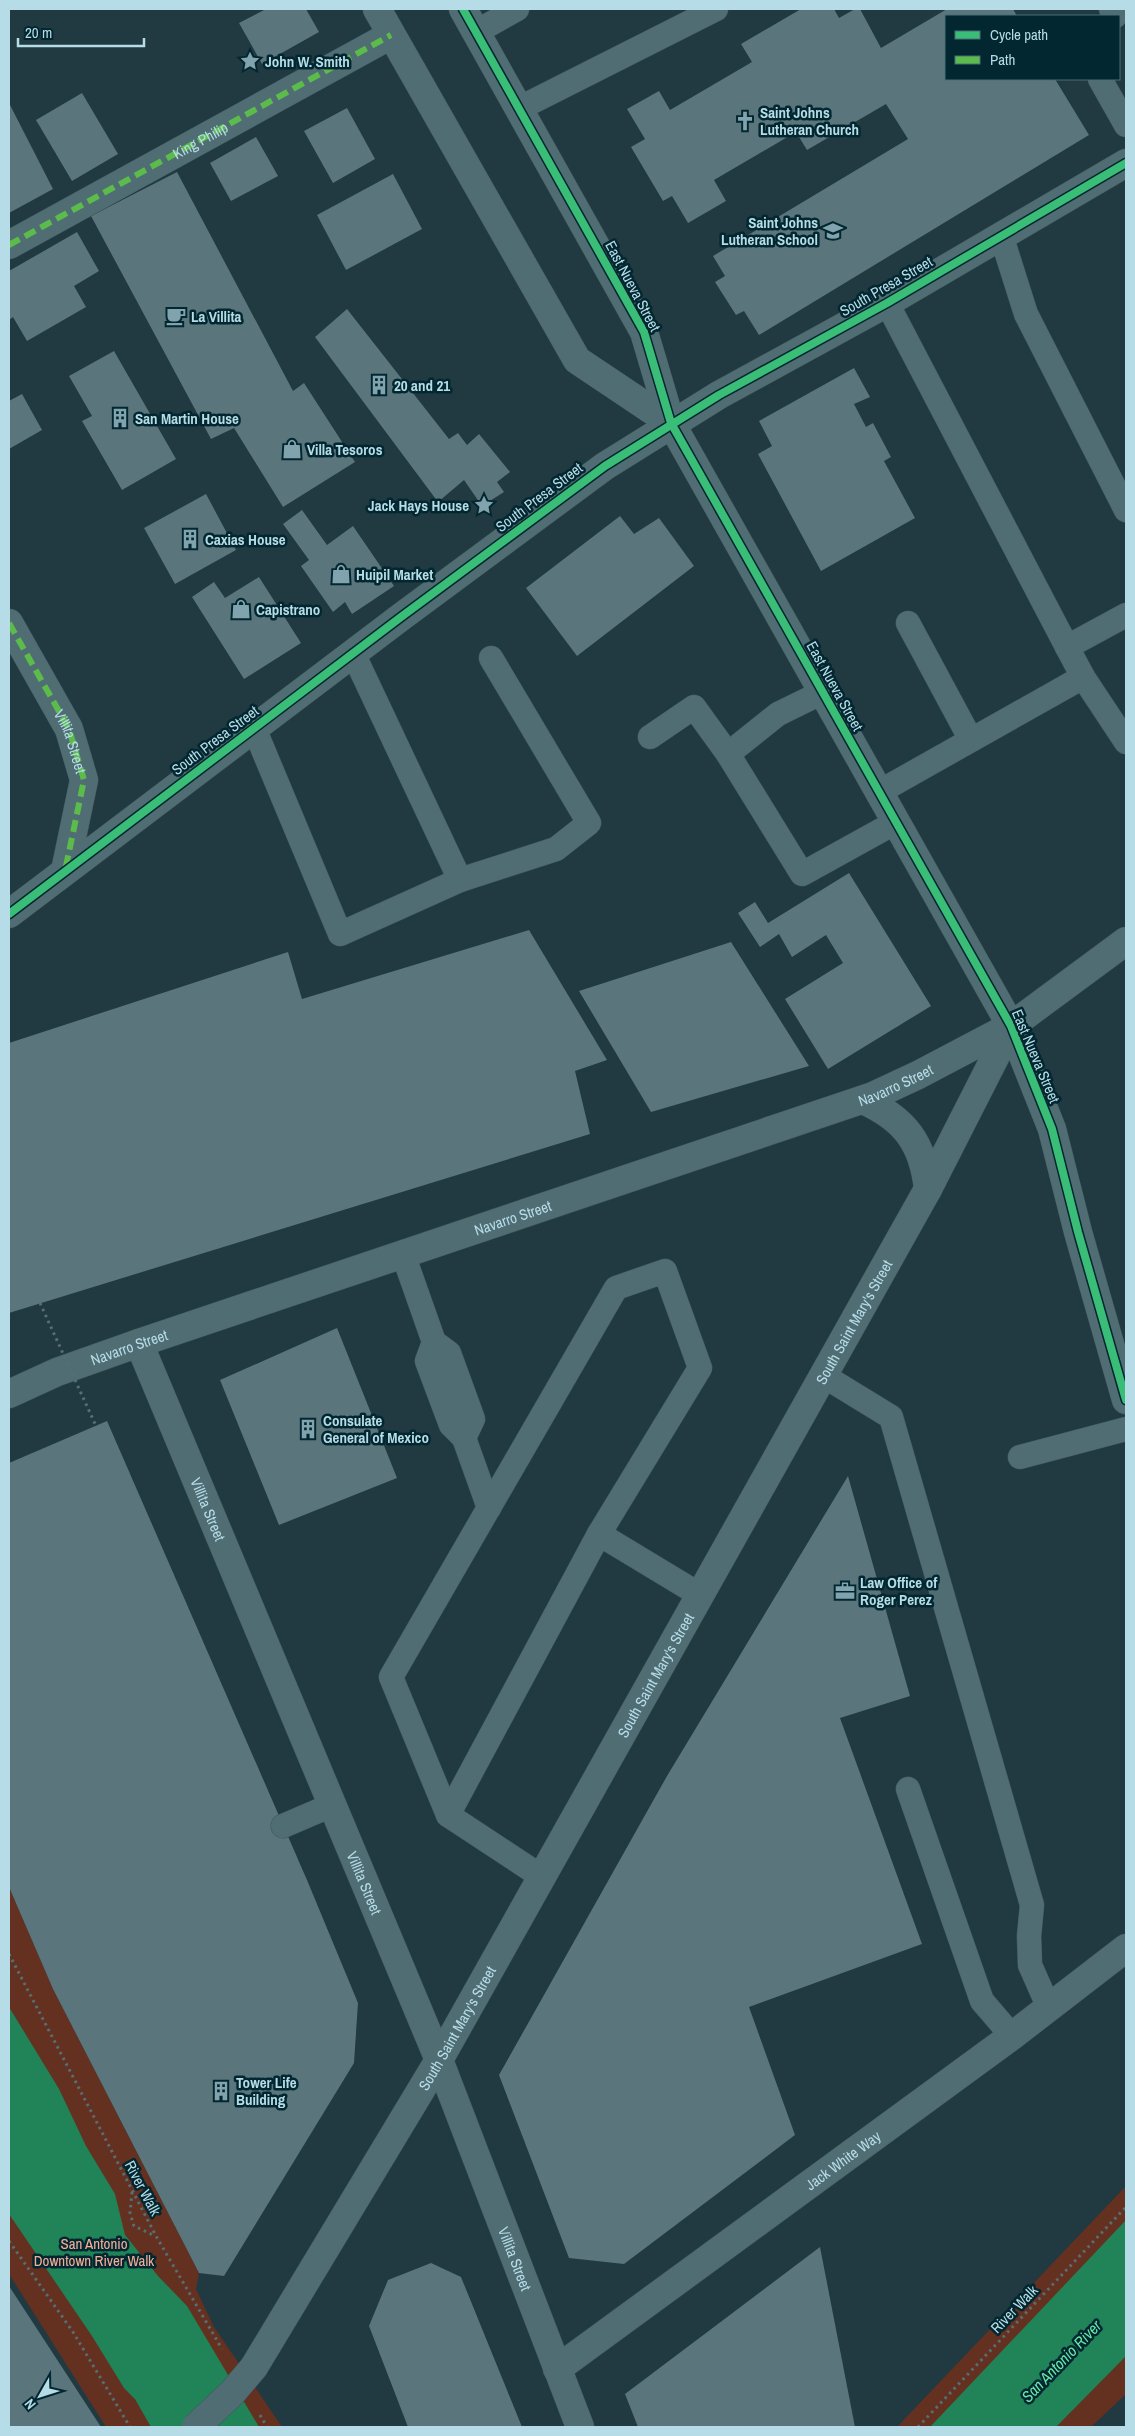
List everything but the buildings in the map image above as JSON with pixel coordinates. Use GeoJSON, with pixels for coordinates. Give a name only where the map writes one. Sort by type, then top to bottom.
{"type":"FeatureCollection","features":[{"type":"Feature","properties":{"kind":"street","name":"East Nueva Street"},"geometry":{"type":"LineString","coordinates":[[377,9],[577,360],[671,424]]}},
{"type":"Feature","properties":{"kind":"street","name":"East Nueva Street"},"geometry":{"type":"LineString","coordinates":[[463,9],[644,332],[671,424],[1011,1026],[1052,1129],[1078,1232],[1126,1400]]}},
{"type":"Feature","properties":{"kind":"street","name":"King Philip"},"geometry":{"type":"LineString","coordinates":[[9,245],[391,35]]}},
{"type":"Feature","properties":{"kind":"street","name":"South Presa Street"},"geometry":{"type":"LineString","coordinates":[[9,914],[593,474],[671,424],[887,303],[1126,163]]}},
{"type":"Feature","properties":{"kind":"street","name":"Villita Street"},"geometry":{"type":"LineString","coordinates":[[9,623],[69,729],[84,780],[65,871]]}},
{"type":"Feature","properties":{"kind":"street","name":"South Saint Mary's Street"},"geometry":{"type":"LineString","coordinates":[[196,2427],[232,2393],[254,2367],[439,2060],[928,1189],[1011,1026],[1126,941]]}},
{"type":"Feature","properties":{"kind":"street","name":"Navarro Street"},"geometry":{"type":"LineString","coordinates":[[9,1394],[57,1372],[139,1343],[863,1100],[918,1076],[1011,1026]]}},
{"type":"Feature","properties":{"kind":"street"},"geometry":{"type":"LineString","coordinates":[[863,1100],[881,1108],[896,1119],[910,1134],[923,1160],[928,1189]]}},
{"type":"Feature","properties":{"kind":"street","name":"Villita Street"},"geometry":{"type":"LineString","coordinates":[[139,1343],[439,2060],[580,2427]]}},
{"type":"Feature","properties":{"kind":"street","name":"Jack White Way"},"geometry":{"type":"LineString","coordinates":[[557,2369],[1012,2036],[1126,1948]]}},
{"type":"Feature","properties":{"kind":"lane"},"geometry":{"type":"LineString","coordinates":[[476,32],[517,9]]}},
{"type":"Feature","properties":{"kind":"lane"},"geometry":{"type":"LineString","coordinates":[[518,109],[716,9]]}},
{"type":"Feature","properties":{"kind":"lane"},"geometry":{"type":"LineString","coordinates":[[1101,80],[1126,126]]}},
{"type":"Feature","properties":{"kind":"lane"},"geometry":{"type":"LineString","coordinates":[[1001,235],[1026,314],[1126,510]]}},
{"type":"Feature","properties":{"kind":"lane"},"geometry":{"type":"LineString","coordinates":[[887,303],[1083,677],[1126,742]]}},
{"type":"Feature","properties":{"kind":"lane"},"geometry":{"type":"LineString","coordinates":[[1067,647],[1126,615]]}},
{"type":"Feature","properties":{"kind":"lane"},"geometry":{"type":"LineString","coordinates":[[908,623],[971,740]]}},
{"type":"Feature","properties":{"kind":"lane"},"geometry":{"type":"LineString","coordinates":[[353,653],[460,880]]}},
{"type":"Feature","properties":{"kind":"lane"},"geometry":{"type":"LineString","coordinates":[[254,728],[340,934],[460,880],[556,849],[589,823],[491,658]]}},
{"type":"Feature","properties":{"kind":"lane"},"geometry":{"type":"LineString","coordinates":[[879,792],[1083,677]]}},
{"type":"Feature","properties":{"kind":"lane"},"geometry":{"type":"LineString","coordinates":[[728,754],[778,714],[823,692]]}},
{"type":"Feature","properties":{"kind":"lane"},"geometry":{"type":"LineString","coordinates":[[650,737],[694,707],[728,754],[802,874],[896,822]]}},
{"type":"Feature","properties":{"kind":"lane"},"geometry":{"type":"LineString","coordinates":[[403,1254],[434,1342],[427,1361],[451,1425],[464,1438],[488,1508]]}},
{"type":"Feature","properties":{"kind":"lane"},"geometry":{"type":"LineString","coordinates":[[448,1815],[600,1534],[700,1368],[665,1271],[616,1288],[391,1677],[448,1815],[542,1877]]}},
{"type":"Feature","properties":{"kind":"lane"},"geometry":{"type":"LineString","coordinates":[[824,1376],[891,1416],[1032,1905],[1029,1936],[1030,1965],[1049,2008]]}},
{"type":"Feature","properties":{"kind":"lane"},"geometry":{"type":"LineString","coordinates":[[1020,1457],[1126,1429]]}},
{"type":"Feature","properties":{"kind":"lane"},"geometry":{"type":"LineString","coordinates":[[600,1534],[700,1595]]}},
{"type":"Feature","properties":{"kind":"lane"},"geometry":{"type":"LineString","coordinates":[[908,1789],[982,2002],[1012,2036]]}},
{"type":"Feature","properties":{"kind":"lane"},"geometry":{"type":"LineString","coordinates":[[283,1826],[332,1805]]}},
{"type":"Feature","properties":{"kind":"path"},"geometry":{"type":"LineString","coordinates":[[40,1303],[96,1426]]}},
{"type":"Feature","properties":{"kind":"path"},"geometry":{"type":"LineString","coordinates":[[132,2192],[130,2213],[134,2226],[156,2236]]}},
{"type":"Feature","properties":{"kind":"path"},"geometry":{"type":"LineString","coordinates":[[9,2241],[73,2332],[130,2427]]}},
{"type":"Feature","properties":{"kind":"path"},"geometry":{"type":"LineString","coordinates":[[258,2411],[267,2427]]}},
{"type":"Feature","properties":{"kind":"green space","name":"San Antonio Downtown River Walk"},"geometry":{"type":"Polygon","coordinates":[[[9,1887],[53,1989],[199,2273],[196,2289],[214,2327],[282,2427],[106,2427],[9,2274],[9,1887]]]}},
{"type":"Feature","properties":{"kind":"green space"},"geometry":{"type":"Polygon","coordinates":[[[1126,2186],[1126,2394],[1091,2427],[897,2427],[1126,2186]]]}},
{"type":"Feature","properties":{"kind":"water"},"geometry":{"type":"Polygon","coordinates":[[[9,2007],[59,2089],[86,2146],[115,2194],[125,2235],[158,2276],[187,2306],[259,2427],[151,2427],[135,2399],[124,2388],[92,2336],[9,2214],[9,2007]]]}},
{"type":"Feature","properties":{"kind":"water","name":"San Antonio River"},"geometry":{"type":"Polygon","coordinates":[[[1126,2220],[1126,2356],[1056,2427],[930,2427],[1126,2220]]]}},
{"type":"Feature","properties":{"kind":"marked path"},"geometry":{"type":"LineString","coordinates":[[9,245],[391,35]]}},
{"type":"Feature","properties":{"kind":"marked path"},"geometry":{"type":"LineString","coordinates":[[9,623],[69,729],[84,780],[65,871]]}},
{"type":"Feature","properties":{"kind":"cycle path"},"geometry":{"type":"LineString","coordinates":[[463,9],[644,332],[671,423],[1011,1026],[1052,1129],[1078,1232],[1126,1400]]}},
{"type":"Feature","properties":{"kind":"cycle path"},"geometry":{"type":"LineString","coordinates":[[9,914],[401,617],[605,466],[719,395],[887,303],[1126,163]]}},
{"type":"Feature","properties":{"kind":"place","name":"John W. Smith"},"geometry":{"type":"Point","coordinates":[250,61]}},
{"type":"Feature","properties":{"kind":"place","name":"Saint Johns Lutheran Church"},"geometry":{"type":"Point","coordinates":[745,121]}},
{"type":"Feature","properties":{"kind":"place","name":"Saint Johns Lutheran School"},"geometry":{"type":"Point","coordinates":[833,231]}},
{"type":"Feature","properties":{"kind":"place","name":"La Villita"},"geometry":{"type":"Point","coordinates":[176,316]}},
{"type":"Feature","properties":{"kind":"place","name":"20 and 21"},"geometry":{"type":"Point","coordinates":[379,385]}},
{"type":"Feature","properties":{"kind":"place","name":"San Martin House"},"geometry":{"type":"Point","coordinates":[120,418]}},
{"type":"Feature","properties":{"kind":"place","name":"Villa Tesoros"},"geometry":{"type":"Point","coordinates":[292,449]}},
{"type":"Feature","properties":{"kind":"place","name":"Jack Hays House"},"geometry":{"type":"Point","coordinates":[484,505]}},
{"type":"Feature","properties":{"kind":"place","name":"Caxias House"},"geometry":{"type":"Point","coordinates":[190,539]}},
{"type":"Feature","properties":{"kind":"place","name":"Huipil Market"},"geometry":{"type":"Point","coordinates":[341,574]}},
{"type":"Feature","properties":{"kind":"place","name":"Capistrano"},"geometry":{"type":"Point","coordinates":[241,609]}},
{"type":"Feature","properties":{"kind":"place","name":"Consulate General of Mexico"},"geometry":{"type":"Point","coordinates":[308,1429]}},
{"type":"Feature","properties":{"kind":"place","name":"Law Office of Roger Perez"},"geometry":{"type":"Point","coordinates":[845,1591]}},
{"type":"Feature","properties":{"kind":"place","name":"Tower Life Building"},"geometry":{"type":"Point","coordinates":[221,2091]}}]}
